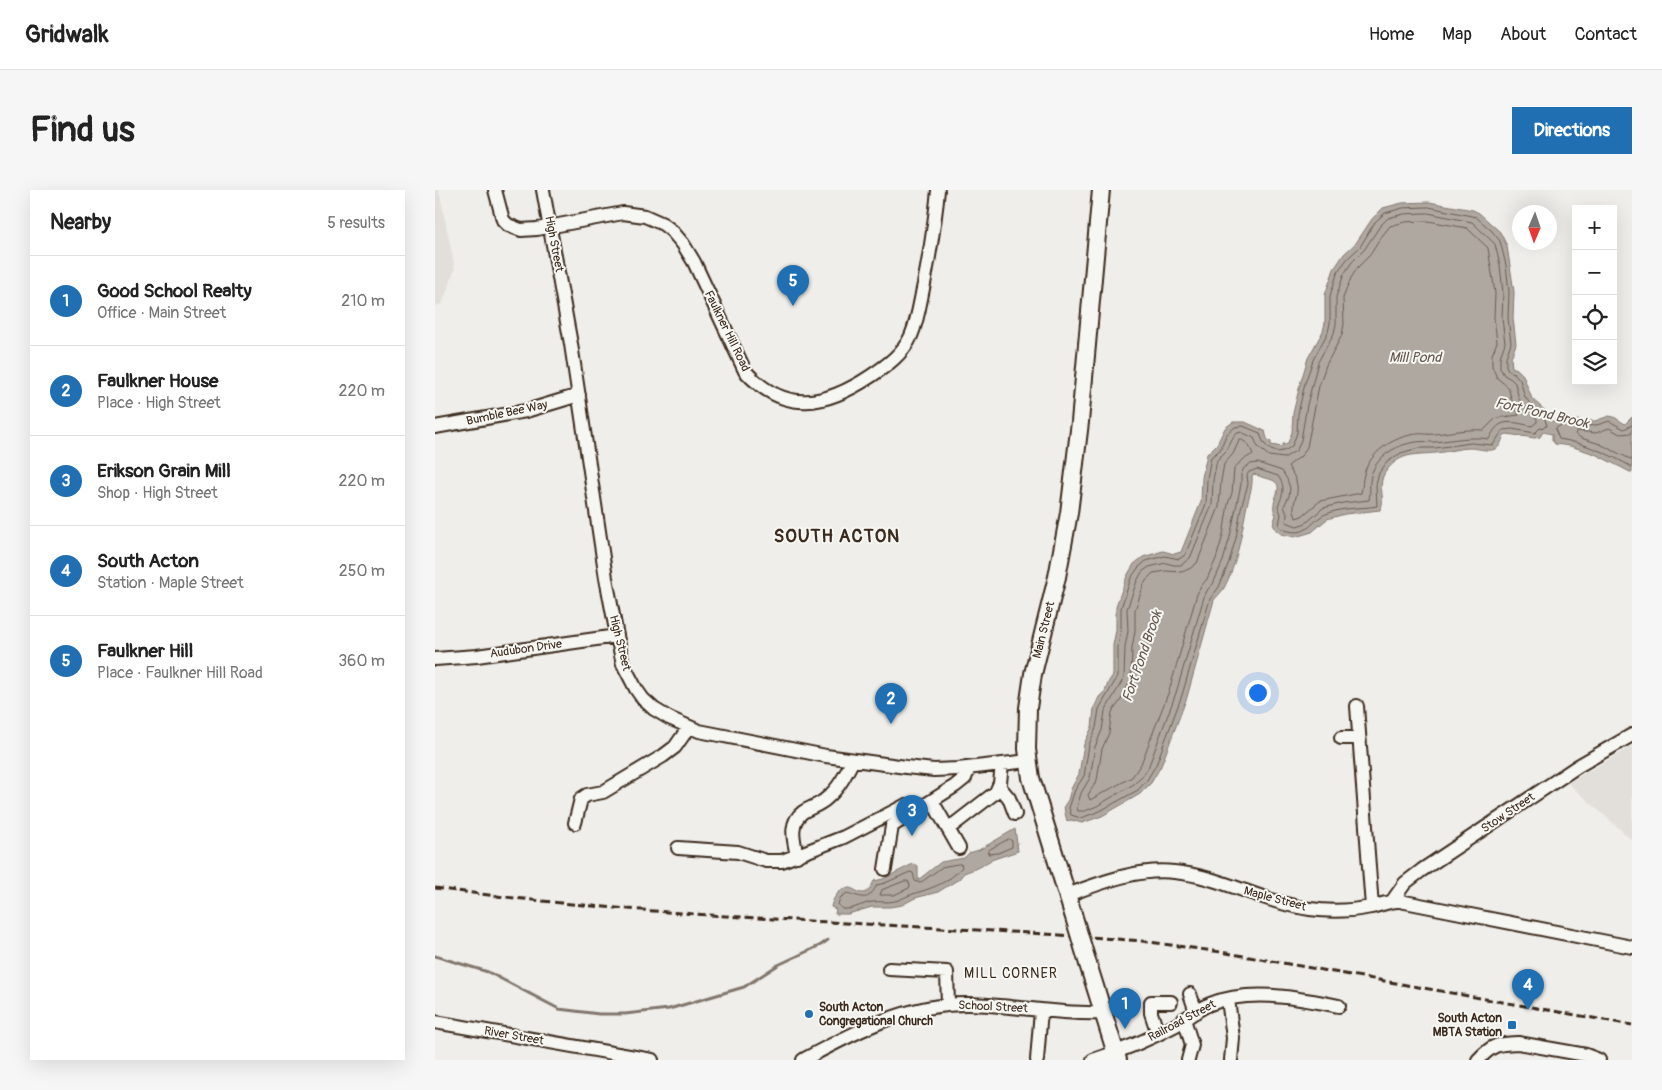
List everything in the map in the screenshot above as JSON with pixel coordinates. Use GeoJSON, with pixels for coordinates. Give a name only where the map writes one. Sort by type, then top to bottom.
{"type":"FeatureCollection","features":[{"type":"Feature","properties":{"kind":"main road","name":"Main Street"},"geometry":{"type":"LineString","coordinates":[[1101,190],[1072,492],[1059,566],[1031,688],[1027,728],[1028,761],[1033,785],[1117,1056]]}},
{"type":"Feature","properties":{"kind":"street"},"geometry":{"type":"LineString","coordinates":[[495,190],[501,215],[508,225],[514,228],[529,230],[550,225]]}},
{"type":"Feature","properties":{"kind":"street","name":"High Street"},"geometry":{"type":"LineString","coordinates":[[543,190],[566,309],[606,578],[617,636],[623,664],[632,683],[643,699],[654,709],[669,718],[689,727],[716,735],[853,760],[919,769],[947,770],[1028,761]]}},
{"type":"Feature","properties":{"kind":"street","name":"Faulkner Hill Road"},"geometry":{"type":"LineString","coordinates":[[550,225],[623,213],[645,216],[663,224],[683,244],[694,262],[745,371],[756,383],[769,392],[785,398],[816,401],[844,393],[879,371],[902,351],[910,338],[916,322],[931,244],[937,190]]}},
{"type":"Feature","properties":{"kind":"street","name":"Bumble Bee Way"},"geometry":{"type":"LineString","coordinates":[[435,427],[526,411],[579,395]]}},
{"type":"Feature","properties":{"kind":"street","name":"Audubon Drive"},"geometry":{"type":"LineString","coordinates":[[435,659],[477,656],[617,636]]}},
{"type":"Feature","properties":{"kind":"street"},"geometry":{"type":"LineString","coordinates":[[1357,706],[1372,907]]}},
{"type":"Feature","properties":{"kind":"street"},"geometry":{"type":"LineString","coordinates":[[575,823],[581,799],[587,795],[603,792],[675,748],[689,727]]}},
{"type":"Feature","properties":{"kind":"street","name":"Stow Street"},"geometry":{"type":"LineString","coordinates":[[1393,900],[1405,884],[1422,870],[1578,766],[1632,735]]}},
{"type":"Feature","properties":{"kind":"street"},"geometry":{"type":"LineString","coordinates":[[1341,738],[1359,738]]}},
{"type":"Feature","properties":{"kind":"street"},"geometry":{"type":"LineString","coordinates":[[797,856],[793,834],[798,819],[802,813],[820,804],[833,792],[844,778],[853,760]]}},
{"type":"Feature","properties":{"kind":"street"},"geometry":{"type":"LineString","coordinates":[[949,829],[992,796],[999,786],[1001,764]]}},
{"type":"Feature","properties":{"kind":"street"},"geometry":{"type":"LineString","coordinates":[[885,869],[892,826],[962,780],[969,768]]}},
{"type":"Feature","properties":{"kind":"street"},"geometry":{"type":"LineString","coordinates":[[999,786],[1009,798],[1015,814]]}},
{"type":"Feature","properties":{"kind":"street"},"geometry":{"type":"LineString","coordinates":[[932,801],[959,848]]}},
{"type":"Feature","properties":{"kind":"street"},"geometry":{"type":"LineString","coordinates":[[678,848],[738,852],[770,862],[782,861],[844,837],[906,805]]}},
{"type":"Feature","properties":{"kind":"street","name":"Maple Street"},"geometry":{"type":"LineString","coordinates":[[1067,895],[1133,874],[1167,871],[1194,876],[1298,907],[1343,911],[1387,904],[1393,900],[1632,947]]}},
{"type":"Feature","properties":{"kind":"street"},"geometry":{"type":"LineString","coordinates":[[889,969],[947,972],[948,1005]]}},
{"type":"Feature","properties":{"kind":"street"},"geometry":{"type":"LineString","coordinates":[[1189,994],[1196,1012]]}},
{"type":"Feature","properties":{"kind":"street","name":"Railroad Street"},"geometry":{"type":"LineString","coordinates":[[1093,1060],[1117,1056],[1209,1004],[1228,999],[1267,995],[1339,1006]]}},
{"type":"Feature","properties":{"kind":"street"},"geometry":{"type":"LineString","coordinates":[[1228,999],[1233,1038],[1231,1060]]}},
{"type":"Feature","properties":{"kind":"street"},"geometry":{"type":"LineString","coordinates":[[1157,1034],[1151,1012],[1151,1002],[1171,1002]]}},
{"type":"Feature","properties":{"kind":"street","name":"School Street"},"geometry":{"type":"LineString","coordinates":[[803,1060],[881,1021],[923,1009],[948,1005],[974,1004],[1103,1013]]}},
{"type":"Feature","properties":{"kind":"street"},"geometry":{"type":"LineString","coordinates":[[1037,1060],[1041,1010]]}},
{"type":"Feature","properties":{"kind":"street"},"geometry":{"type":"LineString","coordinates":[[1185,1019],[1192,1047],[1188,1060]]}},
{"type":"Feature","properties":{"kind":"street","name":"River Street"},"geometry":{"type":"LineString","coordinates":[[435,1022],[652,1060]]}},
{"type":"Feature","properties":{"kind":"street"},"geometry":{"type":"LineString","coordinates":[[1479,1060],[1493,1046],[1518,1043],[1580,1053],[1599,1060]]}},
{"type":"Feature","properties":{"kind":"shaded area"},"geometry":{"type":"Polygon","coordinates":[[[435,190],[439,190],[455,269],[442,304],[435,306],[435,190]]]}},
{"type":"Feature","properties":{"kind":"shaded area"},"geometry":{"type":"Polygon","coordinates":[[[1632,746],[1632,840],[1568,783],[1632,746]]]}},
{"type":"Feature","properties":{"kind":"water","name":"Mill Pond"},"geometry":{"type":"Polygon","coordinates":[[[1429,202],[1473,210],[1500,232],[1507,246],[1514,292],[1513,318],[1516,344],[1511,358],[1512,367],[1523,375],[1532,399],[1549,414],[1552,421],[1556,422],[1563,416],[1572,420],[1595,421],[1609,416],[1625,424],[1632,417],[1632,473],[1595,454],[1570,446],[1555,444],[1552,440],[1552,434],[1543,432],[1540,437],[1535,438],[1507,434],[1504,435],[1499,446],[1494,449],[1466,448],[1403,457],[1392,464],[1384,475],[1381,486],[1382,505],[1380,510],[1345,514],[1327,519],[1312,532],[1295,537],[1281,534],[1273,524],[1276,515],[1274,504],[1278,488],[1277,484],[1273,480],[1254,474],[1252,476],[1251,489],[1235,560],[1224,588],[1214,600],[1187,697],[1161,766],[1151,783],[1140,794],[1102,816],[1082,823],[1071,820],[1067,821],[1064,806],[1079,774],[1084,744],[1092,727],[1094,708],[1113,675],[1116,606],[1127,576],[1134,564],[1143,557],[1163,551],[1174,554],[1181,552],[1201,502],[1202,478],[1207,454],[1217,444],[1225,428],[1233,422],[1245,422],[1265,431],[1271,445],[1282,447],[1283,444],[1288,443],[1292,432],[1293,413],[1308,358],[1323,331],[1325,323],[1325,295],[1334,269],[1344,254],[1356,243],[1372,219],[1383,208],[1402,203],[1429,202]]]}},
{"type":"Feature","properties":{"kind":"water"},"geometry":{"type":"Polygon","coordinates":[[[1015,829],[1018,851],[991,860],[980,867],[964,873],[959,879],[938,892],[915,898],[902,905],[872,907],[848,914],[835,914],[836,909],[831,907],[834,898],[845,888],[865,893],[870,889],[874,881],[883,879],[913,864],[918,866],[918,880],[941,862],[964,858],[969,853],[979,850],[1015,829]]]}},
{"type":"Feature","properties":{"kind":"waterway","name":"Fort Pond Brook"},"geometry":{"type":"LineString","coordinates":[[435,956],[488,972],[559,1009],[599,1014],[625,1014],[669,1009],[744,987],[778,965],[828,940]]}},
{"type":"Feature","properties":{"kind":"railway"},"geometry":{"type":"LineString","coordinates":[[435,888],[611,908],[1142,941],[1221,952],[1632,1025]]}},
{"type":"Feature","properties":{"kind":"place","name":"Faulkner Hill"},"geometry":{"type":"Point","coordinates":[793,306]}},
{"type":"Feature","properties":{"kind":"place","name":"Faulkner House"},"geometry":{"type":"Point","coordinates":[891,724]}},
{"type":"Feature","properties":{"kind":"place","name":"Erikson Grain Mill"},"geometry":{"type":"Point","coordinates":[912,836]}},
{"type":"Feature","properties":{"kind":"place","name":"South Acton"},"geometry":{"type":"Point","coordinates":[1528,1010]}},
{"type":"Feature","properties":{"kind":"place","name":"South Acton Congregational Church"},"geometry":{"type":"Point","coordinates":[809,1014]}},
{"type":"Feature","properties":{"kind":"place","name":"South Acton MBTA Station"},"geometry":{"type":"Point","coordinates":[1512,1025]}},
{"type":"Feature","properties":{"kind":"place","name":"Good School Realty"},"geometry":{"type":"Point","coordinates":[1125,1029]}},
{"type":"Feature","properties":{"kind":"district","name":"SOUTH ACTON"},"geometry":{"type":"Point","coordinates":[837,536]}},
{"type":"Feature","properties":{"kind":"district","name":"MILL CORNER"},"geometry":{"type":"Point","coordinates":[1011,973]}}]}
